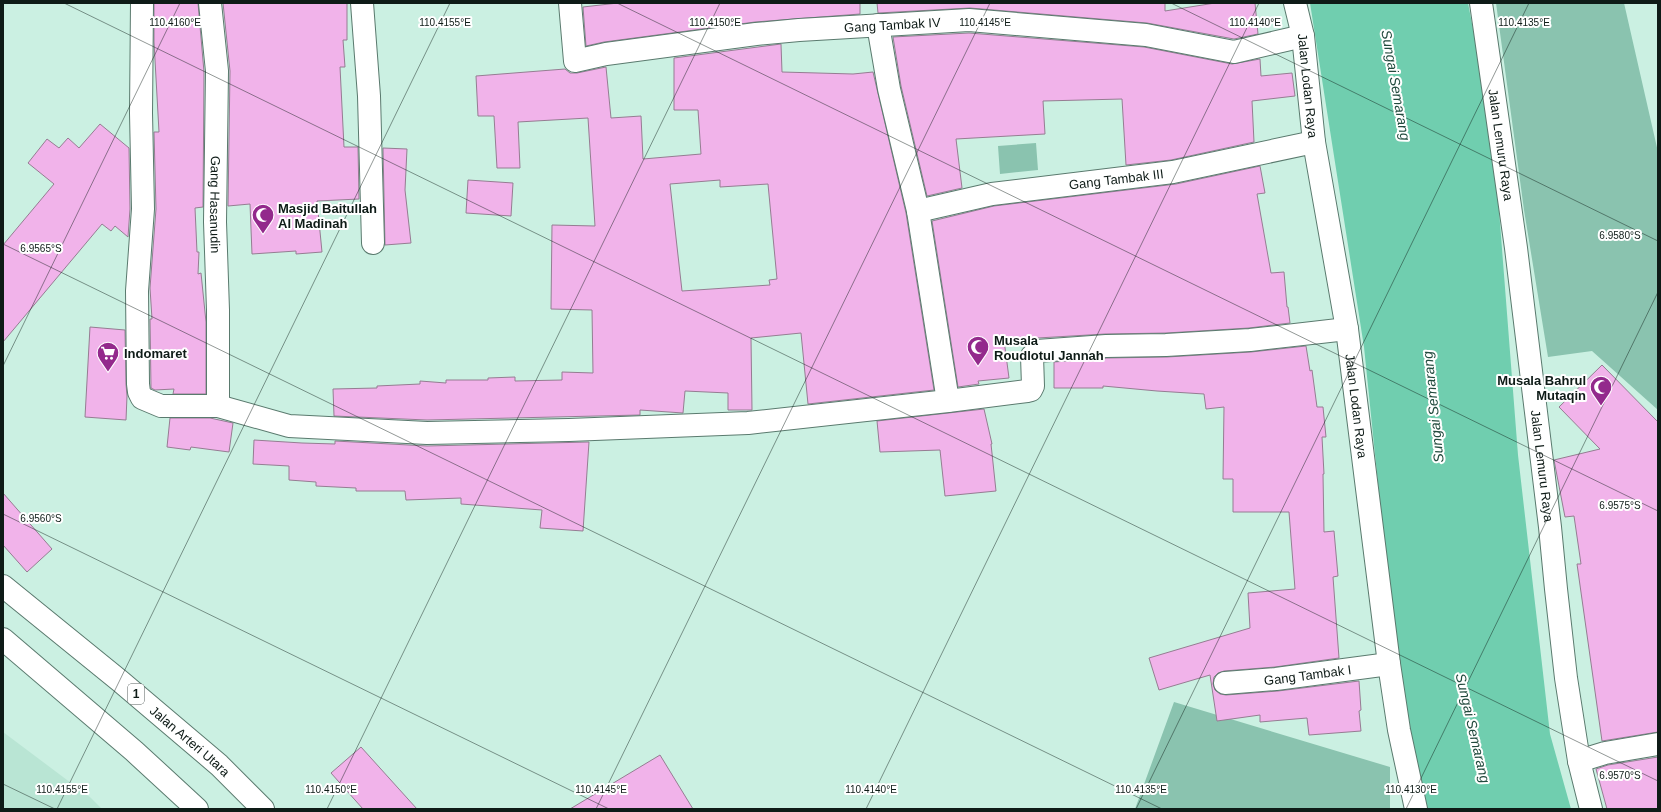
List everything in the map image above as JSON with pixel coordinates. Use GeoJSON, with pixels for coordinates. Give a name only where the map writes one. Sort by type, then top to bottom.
{"type":"FeatureCollection","features":[{"type":"Feature","properties":{"kind":"main road"},"geometry":{"type":"LineString","coordinates":[[142,3],[141,113],[143,209],[137,291],[139,392],[142,398],[161,406],[218,406],[289,426],[427,433],[569,430],[748,423],[948,401],[1031,390],[1033,386],[1032,356],[1037,351],[1106,346],[1166,345],[1250,340],[1347,329]]}},
{"type":"Feature","properties":{"kind":"main road","name":"Gang Hasanudin"},"geometry":{"type":"LineString","coordinates":[[210,3],[217,71],[215,222],[218,406]]}},
{"type":"Feature","properties":{"kind":"main road"},"geometry":{"type":"LineString","coordinates":[[362,3],[369,96],[373,243]]}},
{"type":"Feature","properties":{"kind":"main road","name":"Gang Tambak IV"},"geometry":{"type":"LineString","coordinates":[[570,3],[575,61],[606,54],[756,34],[878,26],[919,12],[969,20],[1146,35],[1234,52],[1303,36]]}},
{"type":"Feature","properties":{"kind":"main road","name":"Jalan Lodan Raya"},"geometry":{"type":"LineString","coordinates":[[1296,3],[1303,36],[1314,142],[1347,329],[1398,730],[1416,809]]}},
{"type":"Feature","properties":{"kind":"main road","name":"Jalan Lemuru Raya"},"geometry":{"type":"LineString","coordinates":[[1481,3],[1516,248],[1550,527],[1566,678],[1579,761],[1591,809]]}},
{"type":"Feature","properties":{"kind":"main road"},"geometry":{"type":"LineString","coordinates":[[878,26],[889,89],[918,211],[948,401]]}},
{"type":"Feature","properties":{"kind":"main road","name":"Gang Tambak III"},"geometry":{"type":"LineString","coordinates":[[918,211],[992,194],[1173,172],[1314,142]]}},
{"type":"Feature","properties":{"kind":"main road","name":"Jalan Arteri Utara"},"geometry":{"type":"LineString","coordinates":[[3,586],[120,680],[207,755],[263,809]]}},
{"type":"Feature","properties":{"kind":"main road"},"geometry":{"type":"LineString","coordinates":[[3,639],[134,751],[197,809]]}},
{"type":"Feature","properties":{"kind":"main road","name":"Gang Tambak I"},"geometry":{"type":"LineString","coordinates":[[1225,683],[1276,679],[1389,664]]}},
{"type":"Feature","properties":{"kind":"main road"},"geometry":{"type":"LineString","coordinates":[[1579,761],[1605,753],[1658,744]]}},
{"type":"Feature","properties":{"kind":"shaded area"},"geometry":{"type":"Polygon","coordinates":[[[1496,3],[1624,3],[1658,152],[1658,410],[1592,351],[1548,357],[1524,210],[1496,3]]]}},
{"type":"Feature","properties":{"kind":"shaded area"},"geometry":{"type":"Polygon","coordinates":[[[1036,143],[1038,170],[1000,174],[998,146],[1036,143]]]}},
{"type":"Feature","properties":{"kind":"shaded area"},"geometry":{"type":"Polygon","coordinates":[[[1174,702],[1390,767],[1390,809],[1135,809],[1174,702]]]}},
{"type":"Feature","properties":{"kind":"shaded area"},"geometry":{"type":"Polygon","coordinates":[[[3,732],[91,798],[102,809],[3,809],[3,732]]]}},
{"type":"Feature","properties":{"kind":"water","name":"Sungai Semarang"},"geometry":{"type":"Polygon","coordinates":[[[1310,3],[1468,3],[1493,133],[1518,455],[1550,734],[1571,809],[1427,809],[1398,678],[1364,347],[1310,3]]]}},
{"type":"Feature","properties":{"kind":"building"},"geometry":{"type":"Polygon","coordinates":[[[154,3],[198,3],[204,72],[203,207],[195,208],[197,252],[199,252],[198,274],[201,273],[206,322],[206,394],[173,394],[174,389],[155,390],[151,388],[150,319],[152,319],[150,288],[156,209],[154,132],[159,132],[154,42],[154,3]]]}},
{"type":"Feature","properties":{"kind":"building"},"geometry":{"type":"Polygon","coordinates":[[[223,3],[347,3],[347,40],[343,40],[345,67],[340,67],[344,147],[358,147],[359,199],[317,201],[322,252],[296,254],[296,251],[252,254],[250,204],[228,206],[230,71],[223,3]]]}},
{"type":"Feature","properties":{"kind":"building"},"geometry":{"type":"Polygon","coordinates":[[[618,3],[860,3],[860,14],[755,22],[604,42],[586,46],[583,7],[618,3]]]}},
{"type":"Feature","properties":{"kind":"building"},"geometry":{"type":"Polygon","coordinates":[[[877,3],[1165,3],[1165,11],[1215,3],[1255,3],[1258,34],[1234,39],[1147,23],[970,8],[878,13],[877,3]]]}},
{"type":"Feature","properties":{"kind":"building"},"geometry":{"type":"Polygon","coordinates":[[[969,33],[1144,47],[1232,64],[1260,59],[1261,76],[1292,73],[1295,96],[1252,101],[1254,142],[1171,160],[1126,165],[1122,99],[1043,101],[1045,134],[956,139],[962,188],[927,196],[901,86],[893,37],[969,33]]]}},
{"type":"Feature","properties":{"kind":"building"},"geometry":{"type":"Polygon","coordinates":[[[781,44],[782,72],[853,74],[873,72],[906,213],[934,390],[808,404],[801,333],[751,338],[752,410],[728,410],[728,393],[685,391],[683,413],[640,410],[640,415],[427,420],[334,416],[333,389],[377,388],[377,386],[420,384],[420,381],[446,383],[446,380],[488,380],[488,378],[515,377],[515,381],[562,380],[562,372],[593,373],[592,310],[551,309],[552,225],[595,226],[588,118],[518,122],[520,168],[497,168],[494,116],[478,116],[476,76],[565,69],[570,73],[577,73],[606,67],[611,118],[641,116],[643,159],[701,154],[698,110],[674,110],[674,58],[781,44]],[[720,180],[670,184],[682,291],[770,285],[769,280],[777,279],[768,184],[720,187],[720,180]]]}},
{"type":"Feature","properties":{"kind":"building"},"geometry":{"type":"Polygon","coordinates":[[[100,124],[129,148],[130,209],[128,237],[115,226],[111,231],[102,224],[3,342],[3,245],[54,184],[28,163],[47,139],[59,148],[68,138],[79,148],[100,124]]]}},
{"type":"Feature","properties":{"kind":"building"},"geometry":{"type":"Polygon","coordinates":[[[383,148],[407,149],[405,190],[411,243],[385,245],[383,148]]]}},
{"type":"Feature","properties":{"kind":"building"},"geometry":{"type":"Polygon","coordinates":[[[1260,166],[1265,193],[1257,194],[1271,273],[1284,272],[1290,323],[1249,328],[1166,333],[1105,334],[1004,340],[1009,378],[978,381],[979,384],[958,387],[932,221],[994,206],[1176,184],[1260,166]]]}},
{"type":"Feature","properties":{"kind":"building"},"geometry":{"type":"Polygon","coordinates":[[[468,180],[513,183],[511,216],[466,213],[468,180]]]}},
{"type":"Feature","properties":{"kind":"building","name":"Indomaret"},"geometry":{"type":"Polygon","coordinates":[[[90,327],[125,330],[127,396],[126,420],[85,417],[90,327]]]}},
{"type":"Feature","properties":{"kind":"building"},"geometry":{"type":"Polygon","coordinates":[[[1306,346],[1310,371],[1312,370],[1317,407],[1323,407],[1326,437],[1322,437],[1324,474],[1324,532],[1334,531],[1338,576],[1333,577],[1339,658],[1275,667],[1224,671],[1218,673],[1214,677],[1213,684],[1215,690],[1220,694],[1226,695],[1278,691],[1359,681],[1361,731],[1309,735],[1307,718],[1260,722],[1260,715],[1217,721],[1210,675],[1159,690],[1149,658],[1250,628],[1248,593],[1295,589],[1289,512],[1233,512],[1233,479],[1223,479],[1224,407],[1206,409],[1204,394],[1103,386],[1103,388],[1054,388],[1054,362],[1107,358],[1167,357],[1251,352],[1306,346]]]}},
{"type":"Feature","properties":{"kind":"building"},"geometry":{"type":"Polygon","coordinates":[[[1602,365],[1658,422],[1658,732],[1602,741],[1577,564],[1581,564],[1574,516],[1565,517],[1554,460],[1600,449],[1559,407],[1602,365]]]}},
{"type":"Feature","properties":{"kind":"building"},"geometry":{"type":"Polygon","coordinates":[[[984,409],[992,444],[996,491],[945,496],[940,450],[880,452],[877,421],[984,409]]]}},
{"type":"Feature","properties":{"kind":"building"},"geometry":{"type":"Polygon","coordinates":[[[170,418],[210,418],[233,423],[229,452],[191,447],[190,450],[167,447],[170,418]]]}},
{"type":"Feature","properties":{"kind":"building"},"geometry":{"type":"Polygon","coordinates":[[[254,440],[335,444],[335,441],[427,446],[589,442],[583,531],[540,528],[542,510],[461,504],[461,498],[406,500],[405,491],[356,491],[356,488],[316,486],[316,482],[289,480],[289,466],[253,464],[254,440]]]}},
{"type":"Feature","properties":{"kind":"building"},"geometry":{"type":"Polygon","coordinates":[[[3,493],[52,549],[27,572],[3,545],[3,493]]]}},
{"type":"Feature","properties":{"kind":"building"},"geometry":{"type":"Polygon","coordinates":[[[361,747],[417,809],[363,809],[331,773],[361,747]]]}},
{"type":"Feature","properties":{"kind":"building"},"geometry":{"type":"Polygon","coordinates":[[[660,755],[693,809],[570,809],[660,755]]]}},
{"type":"Feature","properties":{"kind":"building"},"geometry":{"type":"Polygon","coordinates":[[[1658,757],[1658,809],[1607,809],[1596,769],[1608,765],[1658,757]]]}},
{"type":"Feature","properties":{"kind":"place","name":"Masjid Baitullah Al Madinah"},"geometry":{"type":"Point","coordinates":[263,234]}},
{"type":"Feature","properties":{"kind":"place","name":"Musala Roudlotul Jannah"},"geometry":{"type":"Point","coordinates":[978,366]}},
{"type":"Feature","properties":{"kind":"place","name":"Indomaret"},"geometry":{"type":"Point","coordinates":[108,372]}},
{"type":"Feature","properties":{"kind":"place","name":"Musala Bahrul Mutaqin"},"geometry":{"type":"Point","coordinates":[1601,406]}}]}
